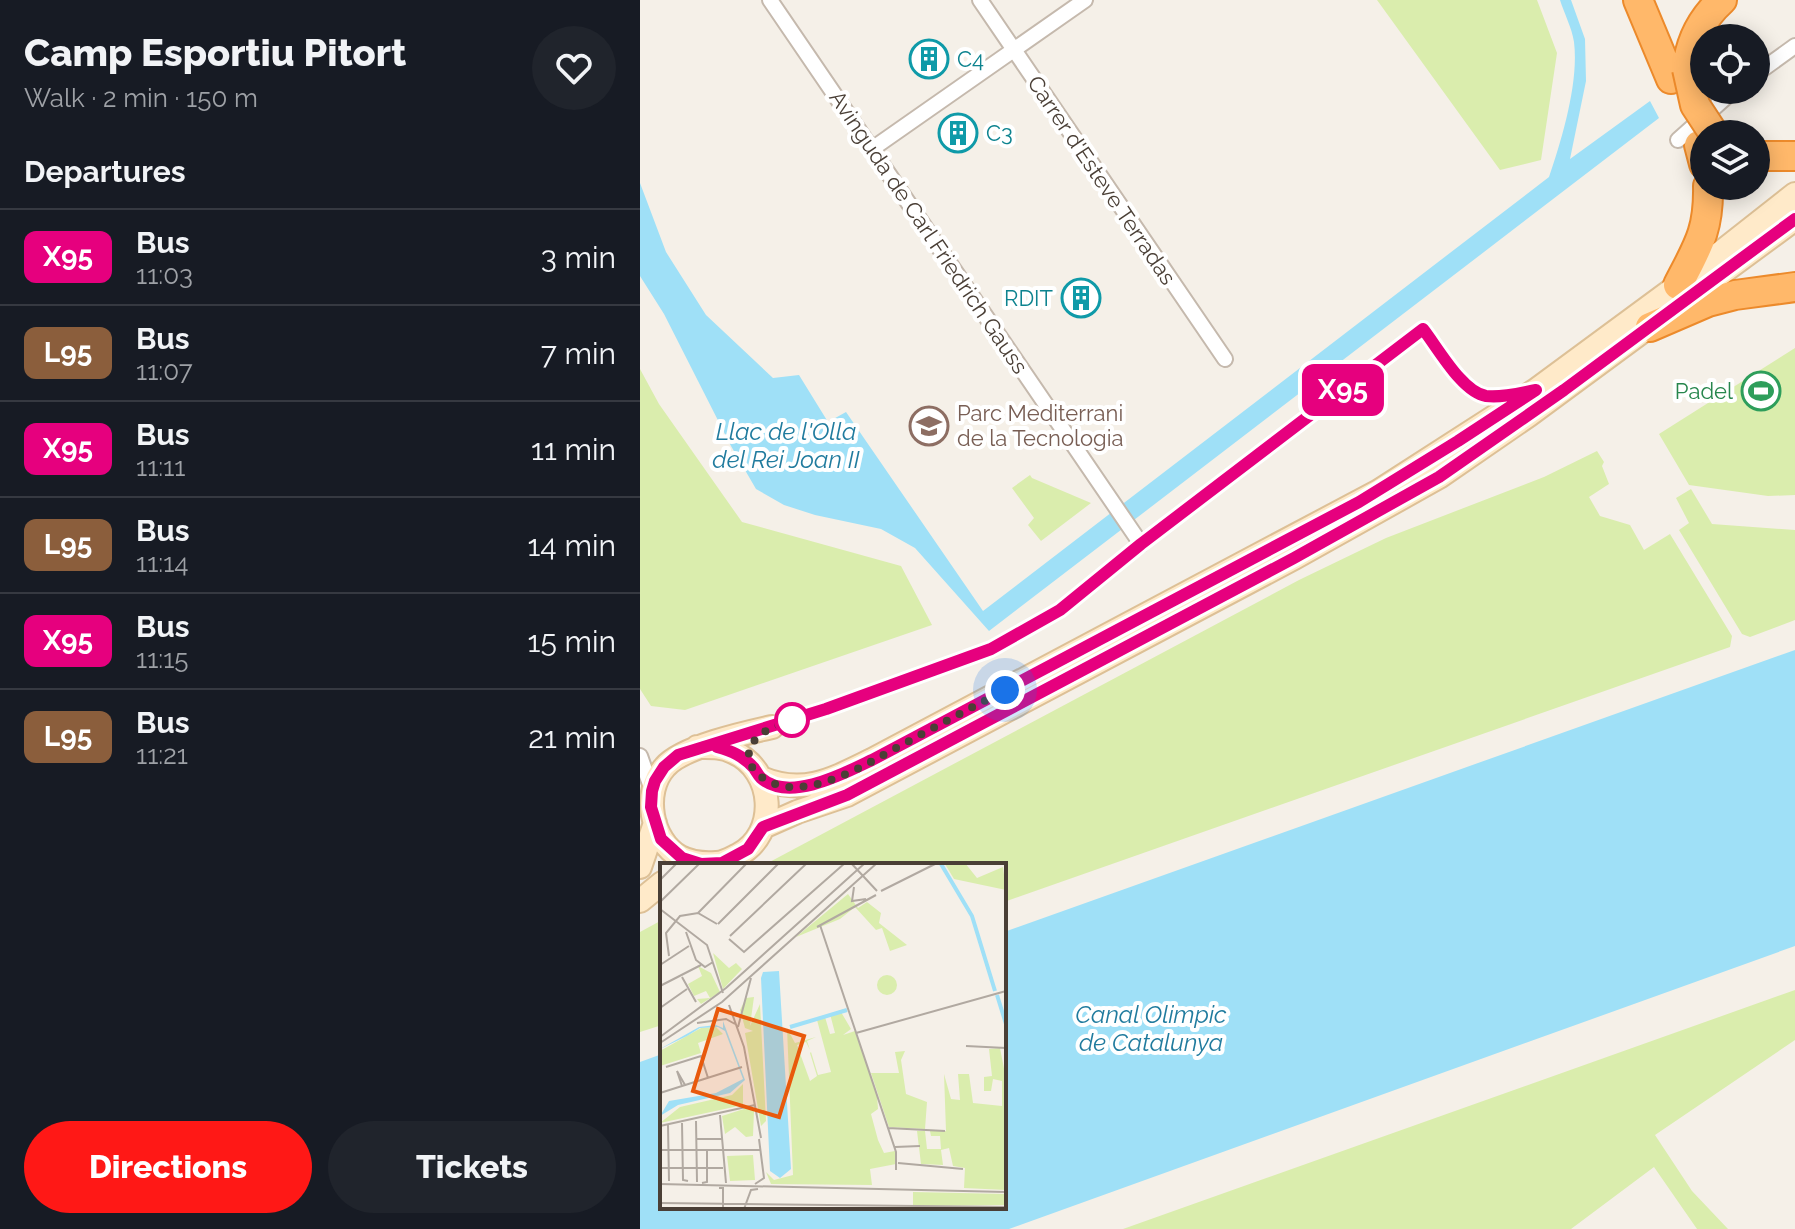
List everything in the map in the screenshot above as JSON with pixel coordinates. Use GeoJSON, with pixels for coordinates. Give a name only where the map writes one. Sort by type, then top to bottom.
{"type":"FeatureCollection","features":[{"type":"Feature","properties":{"kind":"highway"},"geometry":{"type":"LineString","coordinates":[[1638,0],[1695,105],[1696,120]]}},
{"type":"Feature","properties":{"kind":"highway"},"geometry":{"type":"LineString","coordinates":[[1679,74],[1694,35],[1722,0]]}},
{"type":"Feature","properties":{"kind":"highway"},"geometry":{"type":"LineString","coordinates":[[1770,156],[1795,156]]}},
{"type":"Feature","properties":{"kind":"highway"},"geometry":{"type":"LineString","coordinates":[[1678,285],[1699,245],[1709,216],[1708,200]]}},
{"type":"Feature","properties":{"kind":"highway"},"geometry":{"type":"LineString","coordinates":[[1650,327],[1708,302],[1795,287]]}},
{"type":"Feature","properties":{"kind":"street","name":"Avinguda de Carl Friedrich Gauss"},"geometry":{"type":"LineString","coordinates":[[770,0],[1137,539]]}},
{"type":"Feature","properties":{"kind":"street","name":"Carrer d'Esteve Terradas"},"geometry":{"type":"LineString","coordinates":[[980,0],[1225,359]]}},
{"type":"Feature","properties":{"kind":"street"},"geometry":{"type":"LineString","coordinates":[[872,149],[1085,0]]}},
{"type":"Feature","properties":{"kind":"street"},"geometry":{"type":"LineString","coordinates":[[1770,64],[1795,46]]}},
{"type":"Feature","properties":{"kind":"street"},"geometry":{"type":"LineString","coordinates":[[697,747],[733,751],[756,772],[778,786],[792,787],[827,781],[872,760],[1379,491],[1536,390],[1795,194]]}},
{"type":"Feature","properties":{"kind":"street"},"geometry":{"type":"LineString","coordinates":[[763,827],[847,795],[1384,509],[1469,457],[1795,219]]}},
{"type":"Feature","properties":{"kind":"street"},"geometry":{"type":"LineString","coordinates":[[698,863],[682,858],[661,839],[651,807],[655,781],[673,759],[697,747],[772,727],[751,745],[768,808],[763,827],[748,849],[722,863]]}},
{"type":"Feature","properties":{"kind":"street"},"geometry":{"type":"LineString","coordinates":[[640,754],[652,759],[673,759]]}},
{"type":"Feature","properties":{"kind":"street"},"geometry":{"type":"LineString","coordinates":[[640,754],[652,791]]}},
{"type":"Feature","properties":{"kind":"street"},"geometry":{"type":"LineString","coordinates":[[640,867],[655,823]]}},
{"type":"Feature","properties":{"kind":"street"},"geometry":{"type":"LineString","coordinates":[[640,901],[660,885]]}},
{"type":"Feature","properties":{"kind":"green space"},"geometry":{"type":"Polygon","coordinates":[[[1377,0],[1537,0],[1557,53],[1541,160],[1500,170],[1377,0]]]}},
{"type":"Feature","properties":{"kind":"green space","name":"Padel"},"geometry":{"type":"Polygon","coordinates":[[[1795,348],[1795,495],[1768,496],[1689,485],[1659,434],[1795,348]]]}},
{"type":"Feature","properties":{"kind":"green space"},"geometry":{"type":"Polygon","coordinates":[[[640,369],[659,404],[742,522],[901,566],[932,625],[685,710],[651,706],[640,689],[640,369]]]}},
{"type":"Feature","properties":{"kind":"green space"},"geometry":{"type":"Polygon","coordinates":[[[1597,451],[1604,462],[1602,466],[1609,484],[1589,497],[1600,516],[1630,525],[1644,550],[1670,534],[1732,636],[1730,647],[1006,901],[1006,863],[768,863],[1299,580],[1386,538],[1544,477],[1597,451]]]}},
{"type":"Feature","properties":{"kind":"green space"},"geometry":{"type":"Polygon","coordinates":[[[1030,475],[1091,503],[1041,541],[1028,525],[1034,518],[1012,488],[1030,475]]]}},
{"type":"Feature","properties":{"kind":"green space"},"geometry":{"type":"Polygon","coordinates":[[[1691,489],[1712,524],[1795,530],[1795,620],[1750,637],[1742,634],[1679,530],[1689,523],[1676,498],[1691,489]]]}},
{"type":"Feature","properties":{"kind":"green space"},"geometry":{"type":"Polygon","coordinates":[[[660,921],[660,1026],[640,1032],[640,932],[660,921]]]}},
{"type":"Feature","properties":{"kind":"green space"},"geometry":{"type":"Polygon","coordinates":[[[1795,990],[1795,1040],[1655,1135],[1692,1191],[1728,1229],[1697,1229],[1654,1167],[1571,1229],[1123,1229],[1795,990]]]}},
{"type":"Feature","properties":{"kind":"water","name":"Llac de l'Olla del Rei Joan II"},"geometry":{"type":"Polygon","coordinates":[[[1560,0],[1571,0],[1585,39],[1586,81],[1570,159],[1650,101],[1659,118],[989,631],[915,548],[881,529],[815,515],[784,505],[756,489],[664,314],[640,276],[640,183],[666,252],[706,315],[773,378],[799,375],[828,422],[846,412],[983,611],[1549,177],[1564,128],[1574,75],[1574,42],[1560,0]]]}},
{"type":"Feature","properties":{"kind":"water","name":"Canal Olimpic de Catalunya"},"geometry":{"type":"Polygon","coordinates":[[[1795,650],[1795,946],[1009,1229],[640,1229],[640,1062],[660,1055],[660,1209],[1006,1209],[1006,931],[1795,650]]]}},
{"type":"Feature","properties":{"kind":"bus line","name":"X95"},"geometry":{"type":"LineString","coordinates":[[722,863],[748,849],[763,827],[847,795],[1294,558],[1439,477],[1564,390],[1795,219]]}},
{"type":"Feature","properties":{"kind":"bus line","name":"X95"},"geometry":{"type":"LineString","coordinates":[[698,863],[682,858],[661,839],[651,807],[655,781],[664,767],[678,755],[826,709],[991,649],[1060,610],[1141,544],[1423,329],[1452,368],[1476,393],[1505,396],[1536,390],[1379,491],[1189,594],[827,781],[806,786],[778,786],[761,778],[745,758],[717,747]]}},
{"type":"Feature","properties":{"kind":"place","name":"C4"},"geometry":{"type":"Point","coordinates":[929,59]}},
{"type":"Feature","properties":{"kind":"place","name":"C3"},"geometry":{"type":"Point","coordinates":[958,133]}},
{"type":"Feature","properties":{"kind":"place","name":"RDIT"},"geometry":{"type":"Point","coordinates":[1081,298]}},
{"type":"Feature","properties":{"kind":"place","name":"Padel"},"geometry":{"type":"Point","coordinates":[1761,391]}},
{"type":"Feature","properties":{"kind":"place","name":"Parc Mediterrani de la Tecnologia"},"geometry":{"type":"Point","coordinates":[929,426]}},
{"type":"Feature","properties":{"kind":"route"},"geometry":{"type":"LineString","coordinates":[[792,720],[772,727],[751,745],[751,765],[761,778],[778,786],[806,786],[827,781],[1005,690]]}}]}
